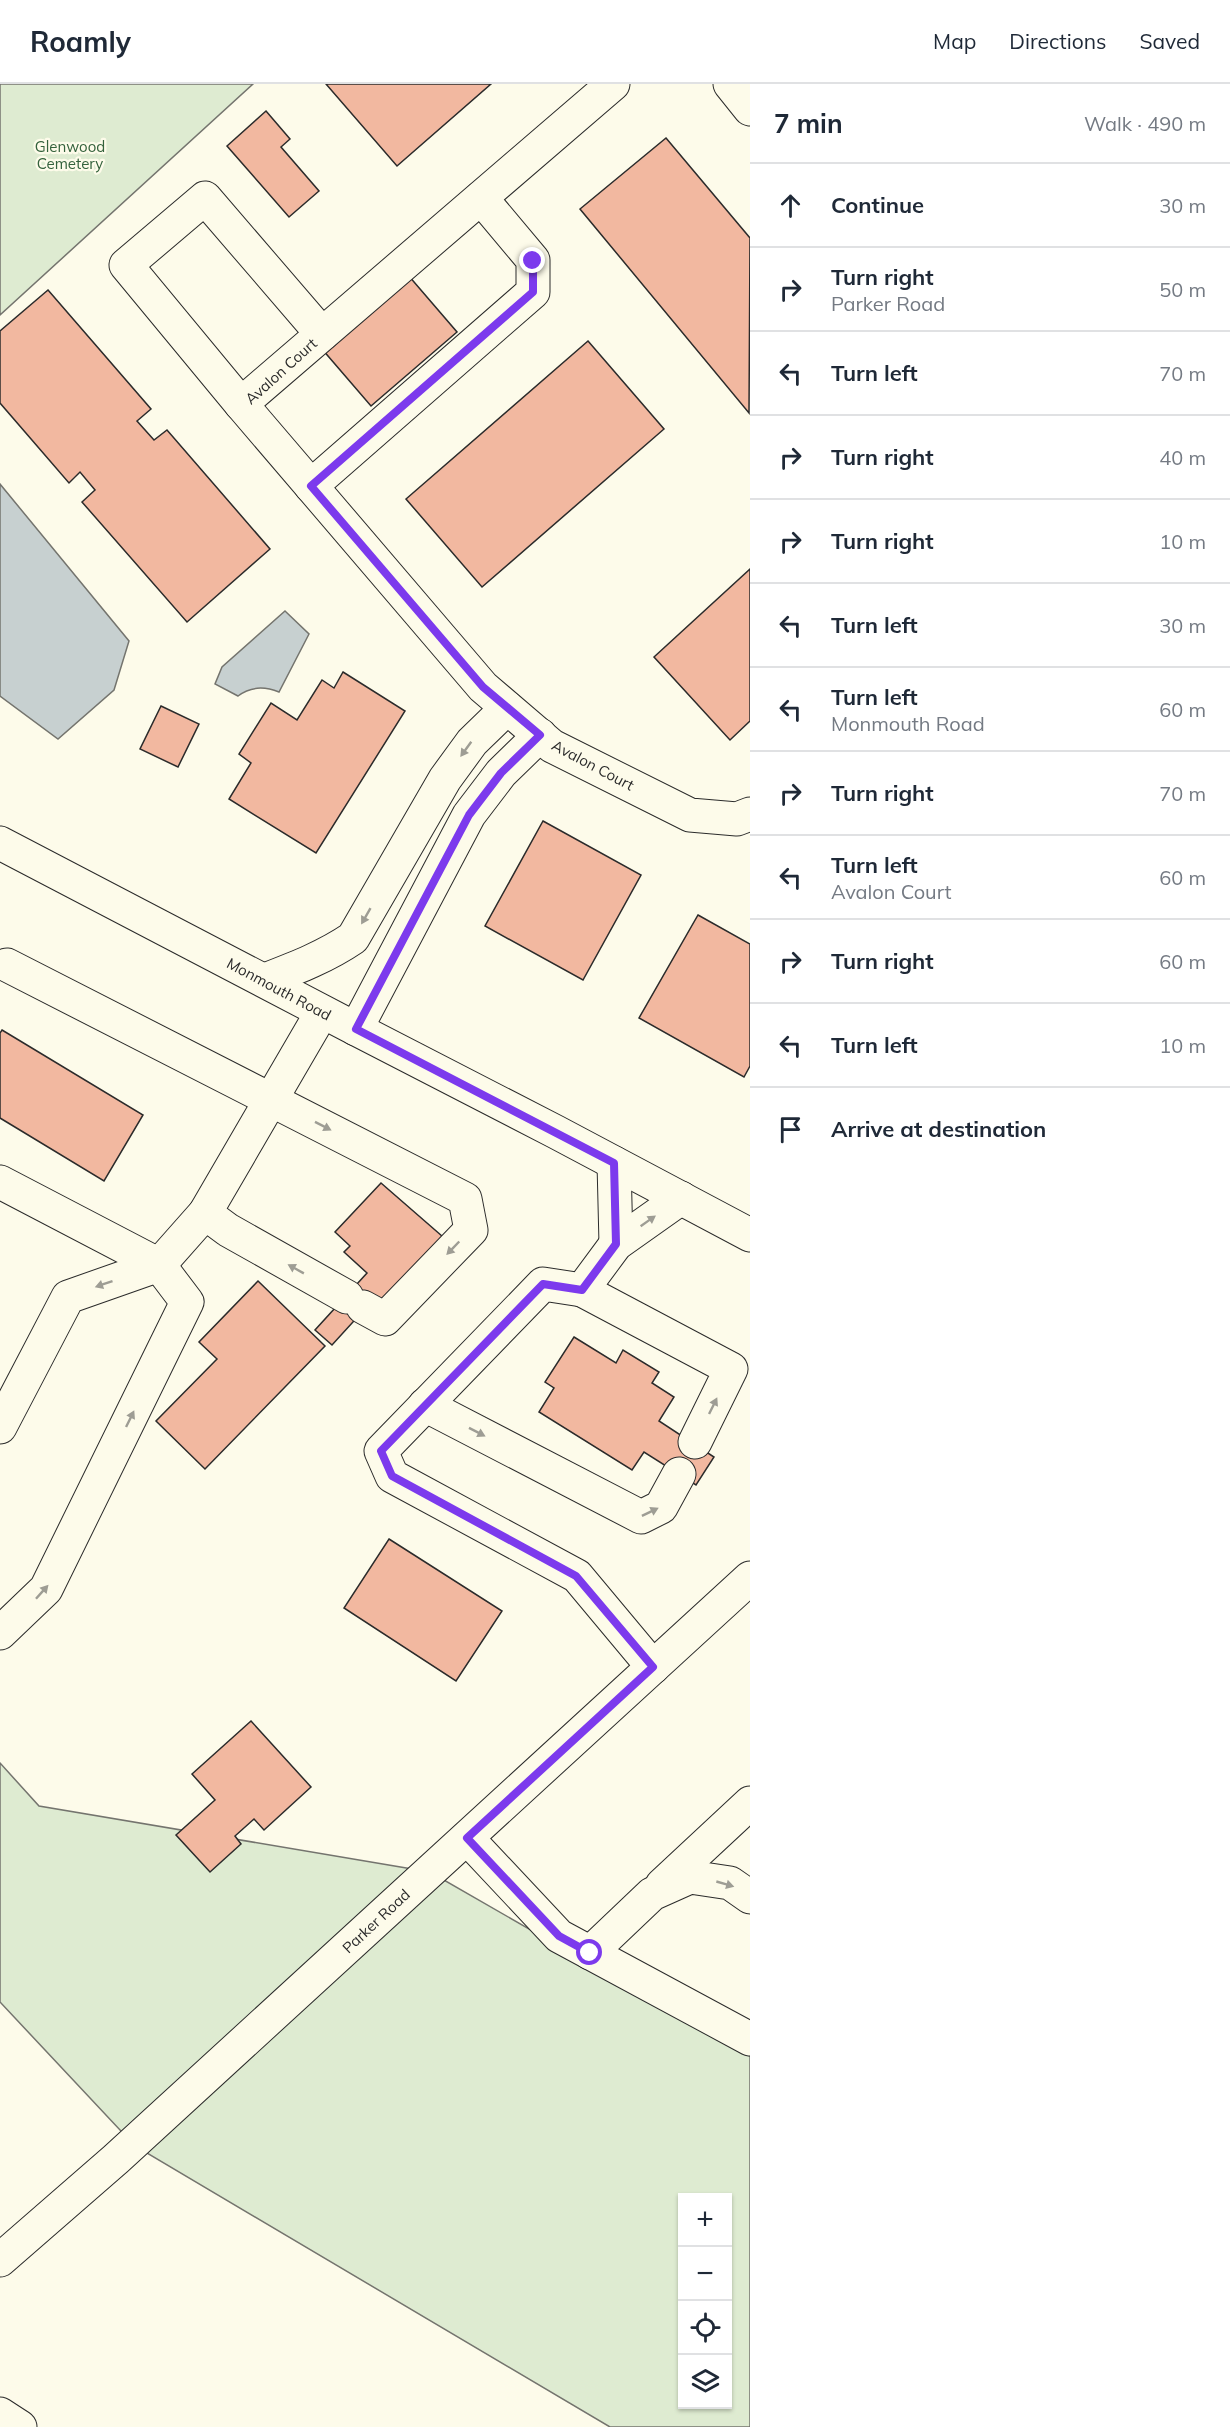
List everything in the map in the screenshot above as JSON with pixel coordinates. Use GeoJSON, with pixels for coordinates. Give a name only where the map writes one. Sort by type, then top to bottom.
{"type":"FeatureCollection","features":[{"type":"Feature","properties":{"kind":"street","name":"Avalon Court"},"geometry":{"type":"LineString","coordinates":[[614,84],[242,404],[483,687],[552,746],[690,815],[737,819],[750,814]]}},
{"type":"Feature","properties":{"kind":"street"},"geometry":{"type":"LineString","coordinates":[[730,84],[750,109]]}},
{"type":"Feature","properties":{"kind":"street"},"geometry":{"type":"LineString","coordinates":[[242,404],[126,265],[205,198],[322,334]]}},
{"type":"Feature","properties":{"kind":"street"},"geometry":{"type":"LineString","coordinates":[[311,486],[533,292],[533,261],[482,198]]}},
{"type":"Feature","properties":{"kind":"street"},"geometry":{"type":"LineString","coordinates":[[265,980],[319,959],[353,938],[445,779],[472,742],[507,708]]}},
{"type":"Feature","properties":{"kind":"street"},"geometry":{"type":"LineString","coordinates":[[356,1029],[469,815],[501,773],[540,735]]}},
{"type":"Feature","properties":{"kind":"street","name":"Monmouth Road"},"geometry":{"type":"LineString","coordinates":[[0,843],[750,1235]]}},
{"type":"Feature","properties":{"kind":"street"},"geometry":{"type":"LineString","coordinates":[[6,964],[465,1199],[471,1230],[385,1318],[228,1230],[205,1213]]}},
{"type":"Feature","properties":{"kind":"street"},"geometry":{"type":"LineString","coordinates":[[0,1427],[68,1297],[159,1265],[205,1213],[322,1012]]}},
{"type":"Feature","properties":{"kind":"street"},"geometry":{"type":"LineString","coordinates":[[614,1163],[616,1244]]}},
{"type":"Feature","properties":{"kind":"street"},"geometry":{"type":"LineString","coordinates":[[0,1182],[159,1265],[187,1302],[46,1589],[0,1633]]}},
{"type":"Feature","properties":{"kind":"street"},"geometry":{"type":"LineString","coordinates":[[582,1290],[616,1244],[681,1198]]}},
{"type":"Feature","properties":{"kind":"street"},"geometry":{"type":"LineString","coordinates":[[653,1667],[576,1576],[392,1476],[381,1451],[543,1284],[582,1290],[731,1369],[695,1442]]}},
{"type":"Feature","properties":{"kind":"street"},"geometry":{"type":"LineString","coordinates":[[425,1405],[641,1517],[661,1507],[679,1474]]}},
{"type":"Feature","properties":{"kind":"street","name":"Parker Road"},"geometry":{"type":"LineString","coordinates":[[0,2260],[116,2159],[750,1578]]}},
{"type":"Feature","properties":{"kind":"street"},"geometry":{"type":"LineString","coordinates":[[590,1953],[750,1803]]}},
{"type":"Feature","properties":{"kind":"street"},"geometry":{"type":"LineString","coordinates":[[467,1838],[559,1936],[749,2037]]}},
{"type":"Feature","properties":{"kind":"street"},"geometry":{"type":"LineString","coordinates":[[652,1894],[690,1877],[730,1883],[750,1897]]}},
{"type":"Feature","properties":{"kind":"street"},"geometry":{"type":"LineString","coordinates":[[0,2414],[20,2427]]}},
{"type":"Feature","properties":{"kind":"green space","name":"Glenwood Cemetery"},"geometry":{"type":"Polygon","coordinates":[[[0,84],[253,84],[0,315],[0,84]]]}},
{"type":"Feature","properties":{"kind":"green space"},"geometry":{"type":"Polygon","coordinates":[[[0,1763],[39,1806],[430,1872],[750,2056],[750,2427],[610,2427],[135,2146],[0,2002],[0,1763]]]}},
{"type":"Feature","properties":{"kind":"shaded area"},"geometry":{"type":"Polygon","coordinates":[[[0,484],[129,641],[114,690],[58,739],[0,696],[0,484]]]}},
{"type":"Feature","properties":{"kind":"shaded area"},"geometry":{"type":"Polygon","coordinates":[[[285,611],[309,634],[279,692],[258,688],[248,690],[238,696],[215,684],[222,667],[285,611]]]}},
{"type":"Feature","properties":{"kind":"building"},"geometry":{"type":"Polygon","coordinates":[[[326,84],[491,84],[397,166],[326,84]]]}},
{"type":"Feature","properties":{"kind":"building"},"geometry":{"type":"Polygon","coordinates":[[[266,111],[290,139],[281,147],[319,191],[289,217],[227,146],[266,111]]]}},
{"type":"Feature","properties":{"kind":"building"},"geometry":{"type":"Polygon","coordinates":[[[666,138],[750,238],[749,413],[580,209],[666,138]]]}},
{"type":"Feature","properties":{"kind":"building"},"geometry":{"type":"Polygon","coordinates":[[[408,275],[457,332],[371,406],[322,349],[408,275]]]}},
{"type":"Feature","properties":{"kind":"building"},"geometry":{"type":"Polygon","coordinates":[[[48,290],[151,409],[137,421],[154,440],[167,430],[270,549],[187,622],[82,502],[95,490],[80,472],[69,483],[0,403],[0,331],[48,290]]]}},
{"type":"Feature","properties":{"kind":"building"},"geometry":{"type":"Polygon","coordinates":[[[588,341],[664,429],[482,587],[406,499],[588,341]]]}},
{"type":"Feature","properties":{"kind":"building"},"geometry":{"type":"Polygon","coordinates":[[[750,569],[750,721],[730,740],[654,657],[750,569]]]}},
{"type":"Feature","properties":{"kind":"building"},"geometry":{"type":"Polygon","coordinates":[[[343,672],[405,711],[316,853],[229,799],[251,763],[239,754],[271,703],[297,720],[322,680],[334,688],[343,672]]]}},
{"type":"Feature","properties":{"kind":"building"},"geometry":{"type":"Polygon","coordinates":[[[161,706],[199,724],[178,767],[140,749],[161,706]]]}},
{"type":"Feature","properties":{"kind":"building"},"geometry":{"type":"Polygon","coordinates":[[[543,821],[641,875],[583,980],[485,926],[543,821]]]}},
{"type":"Feature","properties":{"kind":"building"},"geometry":{"type":"Polygon","coordinates":[[[698,915],[750,944],[750,1066],[744,1077],[639,1018],[698,915]]]}},
{"type":"Feature","properties":{"kind":"building"},"geometry":{"type":"Polygon","coordinates":[[[2,1030],[143,1115],[104,1181],[0,1118],[0,1033],[2,1030]]]}},
{"type":"Feature","properties":{"kind":"building"},"geometry":{"type":"Polygon","coordinates":[[[381,1183],[450,1243],[387,1312],[373,1300],[332,1345],[315,1330],[367,1273],[344,1252],[350,1246],[335,1232],[381,1183]]]}},
{"type":"Feature","properties":{"kind":"building"},"geometry":{"type":"Polygon","coordinates":[[[258,1281],[325,1346],[205,1469],[156,1421],[217,1359],[199,1342],[258,1281]]]}},
{"type":"Feature","properties":{"kind":"building"},"geometry":{"type":"Polygon","coordinates":[[[574,1337],[616,1363],[623,1350],[659,1372],[652,1383],[674,1397],[659,1421],[714,1457],[696,1485],[644,1452],[632,1470],[539,1412],[554,1388],[545,1382],[574,1337]]]}},
{"type":"Feature","properties":{"kind":"building"},"geometry":{"type":"Polygon","coordinates":[[[389,1539],[502,1611],[456,1681],[344,1608],[389,1539]]]}},
{"type":"Feature","properties":{"kind":"building"},"geometry":{"type":"Polygon","coordinates":[[[251,1721],[311,1787],[264,1830],[254,1819],[235,1836],[241,1844],[210,1872],[176,1835],[215,1800],[192,1774],[251,1721]]]}},
{"type":"Feature","properties":{"kind":"route"},"geometry":{"type":"LineString","coordinates":[[533,261],[533,292],[311,486],[483,687],[540,735],[501,773],[469,815],[356,1029],[614,1163],[616,1244],[582,1290],[543,1284],[381,1451],[392,1476],[576,1576],[653,1667],[467,1838],[559,1936],[590,1953]]}}]}
